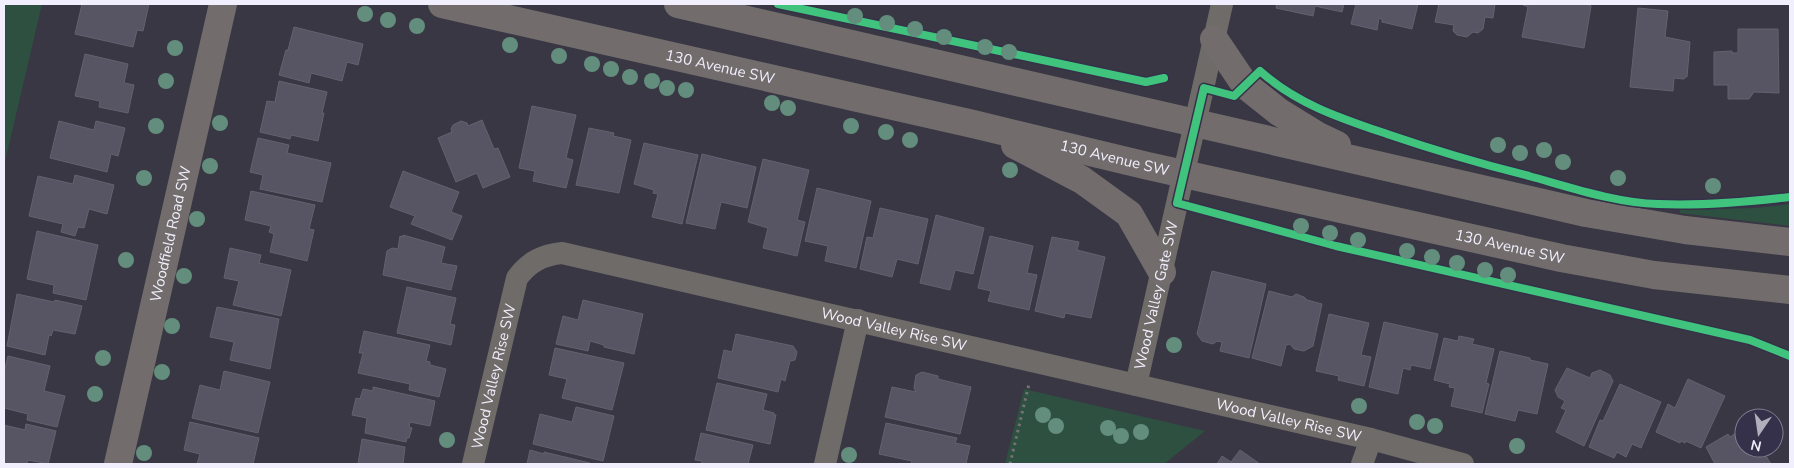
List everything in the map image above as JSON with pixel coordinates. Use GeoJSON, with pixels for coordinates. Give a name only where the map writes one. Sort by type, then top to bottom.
{"type":"FeatureCollection","features":[{"type":"Feature","properties":{"kind":"street","name":"Woodfield Road SW"},"geometry":{"type":"LineString","coordinates":[[118,464],[223,4]]}},
{"type":"Feature","properties":{"kind":"street","name":"130 Avenue SW"},"geometry":{"type":"LineString","coordinates":[[442,4],[973,124],[1184,174],[1594,264],[1687,280],[1790,290]]}},
{"type":"Feature","properties":{"kind":"street"},"geometry":{"type":"LineString","coordinates":[[678,4],[1193,135],[1375,164],[1586,213],[1685,230],[1790,242]]}},
{"type":"Feature","properties":{"kind":"street","name":"Wood Valley Gate SW"},"geometry":{"type":"LineString","coordinates":[[1136,385],[1222,4]]}},
{"type":"Feature","properties":{"kind":"street"},"geometry":{"type":"LineString","coordinates":[[1214,39],[1245,86],[1279,112],[1318,136],[1375,164]]}},
{"type":"Feature","properties":{"kind":"street"},"geometry":{"type":"LineString","coordinates":[[973,124],[1082,180],[1129,214],[1162,272]]}},
{"type":"Feature","properties":{"kind":"street","name":"Wood Valley Rise SW"},"geometry":{"type":"LineString","coordinates":[[473,464],[517,278],[524,269],[542,256],[562,253],[1371,438],[1463,464]]}},
{"type":"Feature","properties":{"kind":"street"},"geometry":{"type":"LineString","coordinates":[[825,464],[858,320]]}},
{"type":"Feature","properties":{"kind":"street"},"geometry":{"type":"LineString","coordinates":[[1362,464],[1371,438]]}},
{"type":"Feature","properties":{"kind":"path"},"geometry":{"type":"LineString","coordinates":[[1010,464],[1028,385],[1036,362]]}},
{"type":"Feature","properties":{"kind":"green space"},"geometry":{"type":"Polygon","coordinates":[[[4,4],[42,4],[4,166],[4,4]]]}},
{"type":"Feature","properties":{"kind":"green space"},"geometry":{"type":"Polygon","coordinates":[[[1790,204],[1790,226],[1680,213],[1680,210],[1756,208],[1790,204]]]}},
{"type":"Feature","properties":{"kind":"green space"},"geometry":{"type":"Polygon","coordinates":[[[1024,389],[1205,431],[1164,464],[1005,464],[1024,389]]]}},
{"type":"Feature","properties":{"kind":"building"},"geometry":{"type":"Polygon","coordinates":[[[82,4],[149,4],[143,31],[137,30],[133,47],[75,34],[82,4]]]}},
{"type":"Feature","properties":{"kind":"building"},"geometry":{"type":"Polygon","coordinates":[[[1277,4],[1344,4],[1342,12],[1315,6],[1313,16],[1276,8],[1277,4]]]}},
{"type":"Feature","properties":{"kind":"building"},"geometry":{"type":"Polygon","coordinates":[[[1356,4],[1418,4],[1412,29],[1382,22],[1382,19],[1379,18],[1377,30],[1351,24],[1356,4]]]}},
{"type":"Feature","properties":{"kind":"building"},"geometry":{"type":"Polygon","coordinates":[[[1439,4],[1495,4],[1493,18],[1485,17],[1483,29],[1478,33],[1473,32],[1467,37],[1457,35],[1453,31],[1454,25],[1435,22],[1439,4]]]}},
{"type":"Feature","properties":{"kind":"building"},"geometry":{"type":"Polygon","coordinates":[[[1521,4],[1585,4],[1591,6],[1584,48],[1522,37],[1528,7],[1521,4]]]}},
{"type":"Feature","properties":{"kind":"building"},"geometry":{"type":"Polygon","coordinates":[[[1638,8],[1668,11],[1665,37],[1690,42],[1687,77],[1684,79],[1674,78],[1673,91],[1630,87],[1638,8]]]}},
{"type":"Feature","properties":{"kind":"building"},"geometry":{"type":"Polygon","coordinates":[[[294,27],[363,44],[358,65],[347,62],[342,81],[311,73],[309,83],[279,75],[294,27]]]}},
{"type":"Feature","properties":{"kind":"building"},"geometry":{"type":"Polygon","coordinates":[[[1738,29],[1778,29],[1779,93],[1754,92],[1749,99],[1728,99],[1728,85],[1714,85],[1714,52],[1732,51],[1732,53],[1738,53],[1738,29]]]}},
{"type":"Feature","properties":{"kind":"building"},"geometry":{"type":"Polygon","coordinates":[[[85,54],[128,64],[124,83],[134,85],[128,113],[99,107],[100,101],[75,96],[85,54]]]}},
{"type":"Feature","properties":{"kind":"building"},"geometry":{"type":"Polygon","coordinates":[[[279,81],[327,92],[318,141],[291,135],[290,139],[260,132],[267,101],[275,102],[279,81]]]}},
{"type":"Feature","properties":{"kind":"building"},"geometry":{"type":"Polygon","coordinates":[[[532,106],[576,115],[566,158],[573,160],[566,188],[533,181],[535,171],[519,168],[532,106]]]}},
{"type":"Feature","properties":{"kind":"building"},"geometry":{"type":"Polygon","coordinates":[[[482,120],[494,149],[498,148],[510,177],[483,188],[477,173],[456,182],[438,138],[452,132],[453,125],[461,121],[467,123],[468,126],[482,120]]]}},
{"type":"Feature","properties":{"kind":"building"},"geometry":{"type":"Polygon","coordinates":[[[59,121],[94,130],[96,121],[125,128],[118,156],[111,154],[107,172],[50,158],[59,121]]]}},
{"type":"Feature","properties":{"kind":"building"},"geometry":{"type":"Polygon","coordinates":[[[589,128],[614,133],[613,136],[631,140],[619,193],[576,185],[589,128]]]}},
{"type":"Feature","properties":{"kind":"building"},"geometry":{"type":"Polygon","coordinates":[[[258,138],[289,145],[287,153],[331,163],[322,202],[260,189],[263,175],[250,172],[258,138]]]}},
{"type":"Feature","properties":{"kind":"building"},"geometry":{"type":"Polygon","coordinates":[[[644,143],[698,155],[682,224],[652,217],[658,194],[653,193],[654,190],[634,184],[644,143]]]}},
{"type":"Feature","properties":{"kind":"building"},"geometry":{"type":"Polygon","coordinates":[[[702,154],[756,167],[747,208],[721,202],[715,229],[686,223],[702,154]]]}},
{"type":"Feature","properties":{"kind":"building"},"geometry":{"type":"Polygon","coordinates":[[[763,159],[809,170],[797,220],[805,222],[797,256],[763,248],[768,228],[748,222],[763,159]]]}},
{"type":"Feature","properties":{"kind":"building"},"geometry":{"type":"Polygon","coordinates":[[[403,171],[459,192],[451,212],[462,216],[452,240],[411,224],[415,216],[390,207],[403,171]]]}},
{"type":"Feature","properties":{"kind":"building"},"geometry":{"type":"Polygon","coordinates":[[[75,175],[114,185],[107,214],[89,209],[84,228],[78,227],[75,236],[61,232],[63,224],[29,216],[38,176],[73,184],[75,175]]]}},
{"type":"Feature","properties":{"kind":"building"},"geometry":{"type":"Polygon","coordinates":[[[817,188],[871,201],[856,268],[825,261],[828,246],[805,241],[817,188]]]}},
{"type":"Feature","properties":{"kind":"building"},"geometry":{"type":"Polygon","coordinates":[[[251,191],[315,205],[309,229],[314,230],[307,261],[270,252],[274,234],[269,232],[271,226],[245,220],[251,191]]]}},
{"type":"Feature","properties":{"kind":"building"},"geometry":{"type":"Polygon","coordinates":[[[880,208],[928,219],[918,264],[897,259],[892,277],[860,269],[867,237],[873,238],[880,208]]]}},
{"type":"Feature","properties":{"kind":"building"},"geometry":{"type":"Polygon","coordinates":[[[936,215],[984,228],[973,274],[955,270],[950,290],[920,283],[936,215]]]}},
{"type":"Feature","properties":{"kind":"building"},"geometry":{"type":"Polygon","coordinates":[[[37,231],[98,245],[86,300],[53,293],[54,285],[27,279],[37,231]]]}},
{"type":"Feature","properties":{"kind":"building"},"geometry":{"type":"Polygon","coordinates":[[[403,235],[445,247],[441,263],[457,266],[451,290],[383,275],[387,251],[392,248],[398,249],[400,236],[403,237],[403,235]]]}},
{"type":"Feature","properties":{"kind":"building"},"geometry":{"type":"Polygon","coordinates":[[[990,236],[1033,246],[1027,273],[1037,275],[1029,310],[988,301],[991,291],[978,288],[990,236]]]}},
{"type":"Feature","properties":{"kind":"building"},"geometry":{"type":"Polygon","coordinates":[[[1052,237],[1079,242],[1077,250],[1105,257],[1091,318],[1065,313],[1064,318],[1035,311],[1052,237]]]}},
{"type":"Feature","properties":{"kind":"building"},"geometry":{"type":"Polygon","coordinates":[[[230,248],[261,255],[259,263],[291,270],[281,316],[233,305],[239,281],[224,278],[230,248]]]}},
{"type":"Feature","properties":{"kind":"building"},"geometry":{"type":"Polygon","coordinates":[[[1212,271],[1266,284],[1249,358],[1220,351],[1222,342],[1217,341],[1213,344],[1202,341],[1197,334],[1212,271]]]}},
{"type":"Feature","properties":{"kind":"building"},"geometry":{"type":"Polygon","coordinates":[[[407,287],[456,298],[450,324],[455,325],[451,345],[397,333],[407,287]]]}},
{"type":"Feature","properties":{"kind":"building"},"geometry":{"type":"Polygon","coordinates":[[[1269,291],[1292,297],[1296,294],[1307,300],[1322,304],[1313,346],[1304,351],[1294,349],[1290,344],[1286,345],[1281,366],[1252,358],[1269,291]]]}},
{"type":"Feature","properties":{"kind":"building"},"geometry":{"type":"Polygon","coordinates":[[[17,294],[82,306],[75,334],[53,330],[51,336],[49,335],[45,355],[7,346],[17,294]]]}},
{"type":"Feature","properties":{"kind":"building"},"geometry":{"type":"Polygon","coordinates":[[[583,300],[643,314],[634,354],[604,347],[604,345],[590,341],[588,351],[556,344],[563,316],[578,320],[583,300]]]}},
{"type":"Feature","properties":{"kind":"building"},"geometry":{"type":"Polygon","coordinates":[[[217,307],[279,319],[270,369],[230,360],[234,342],[210,337],[217,307]]]}},
{"type":"Feature","properties":{"kind":"building"},"geometry":{"type":"Polygon","coordinates":[[[1329,314],[1369,323],[1361,355],[1371,357],[1364,386],[1338,380],[1339,376],[1316,371],[1329,314]]]}},
{"type":"Feature","properties":{"kind":"building"},"geometry":{"type":"Polygon","coordinates":[[[1384,322],[1438,334],[1430,369],[1411,365],[1410,370],[1403,368],[1398,394],[1369,387],[1384,322]]]}},
{"type":"Feature","properties":{"kind":"building"},"geometry":{"type":"Polygon","coordinates":[[[364,331],[430,345],[426,361],[430,362],[430,365],[446,369],[439,397],[409,390],[410,384],[358,373],[363,353],[359,353],[364,331]]]}},
{"type":"Feature","properties":{"kind":"building"},"geometry":{"type":"Polygon","coordinates":[[[736,334],[793,346],[797,352],[795,360],[790,361],[785,381],[781,379],[778,392],[718,378],[724,350],[732,352],[736,334]]]}},
{"type":"Feature","properties":{"kind":"building"},"geometry":{"type":"Polygon","coordinates":[[[1459,336],[1474,339],[1472,344],[1494,349],[1486,383],[1489,384],[1482,413],[1451,406],[1455,388],[1449,387],[1450,384],[1434,380],[1444,338],[1458,341],[1459,336]]]}},
{"type":"Feature","properties":{"kind":"building"},"geometry":{"type":"Polygon","coordinates":[[[555,348],[624,363],[612,410],[562,398],[567,379],[549,375],[555,348]]]}},
{"type":"Feature","properties":{"kind":"building"},"geometry":{"type":"Polygon","coordinates":[[[1500,351],[1548,364],[1537,414],[1518,410],[1515,421],[1485,414],[1500,351]]]}},
{"type":"Feature","properties":{"kind":"building"},"geometry":{"type":"Polygon","coordinates":[[[8,356],[50,366],[44,391],[65,396],[57,427],[27,420],[28,414],[4,408],[4,372],[8,356]]]}},
{"type":"Feature","properties":{"kind":"building"},"geometry":{"type":"Polygon","coordinates":[[[1567,368],[1590,378],[1592,373],[1600,370],[1610,375],[1613,381],[1584,446],[1556,432],[1566,410],[1561,408],[1565,401],[1558,397],[1555,390],[1567,368]]]}},
{"type":"Feature","properties":{"kind":"building"},"geometry":{"type":"Polygon","coordinates":[[[224,371],[270,382],[258,433],[192,418],[200,385],[220,390],[224,371]]]}},
{"type":"Feature","properties":{"kind":"building"},"geometry":{"type":"Polygon","coordinates":[[[922,372],[938,376],[938,379],[971,387],[960,434],[885,417],[892,387],[916,392],[914,388],[916,375],[922,372]]]}},
{"type":"Feature","properties":{"kind":"building"},"geometry":{"type":"Polygon","coordinates":[[[1688,379],[1725,396],[1701,448],[1686,441],[1685,443],[1681,441],[1680,443],[1656,432],[1668,404],[1675,408],[1688,379]]]}},
{"type":"Feature","properties":{"kind":"building"},"geometry":{"type":"Polygon","coordinates":[[[717,383],[767,394],[763,410],[776,415],[770,444],[706,430],[717,383]]]}},
{"type":"Feature","properties":{"kind":"building"},"geometry":{"type":"Polygon","coordinates":[[[1620,384],[1661,402],[1641,448],[1632,444],[1626,457],[1617,452],[1614,458],[1589,447],[1600,420],[1603,421],[1620,384]]]}},
{"type":"Feature","properties":{"kind":"building"},"geometry":{"type":"Polygon","coordinates":[[[373,387],[435,401],[430,426],[410,422],[409,427],[412,428],[406,442],[365,433],[367,418],[352,415],[356,398],[360,399],[363,389],[373,391],[373,387]]]}},
{"type":"Feature","properties":{"kind":"building"},"geometry":{"type":"Polygon","coordinates":[[[576,407],[614,416],[603,461],[533,444],[540,414],[572,422],[576,407]]]}},
{"type":"Feature","properties":{"kind":"building"},"geometry":{"type":"Polygon","coordinates":[[[190,422],[259,438],[253,464],[197,464],[200,454],[184,450],[190,422]]]}},
{"type":"Feature","properties":{"kind":"building"},"geometry":{"type":"Polygon","coordinates":[[[886,423],[957,438],[955,443],[970,446],[966,464],[911,464],[912,461],[879,454],[886,423]]]}},
{"type":"Feature","properties":{"kind":"building"},"geometry":{"type":"Polygon","coordinates":[[[26,424],[56,431],[48,464],[28,460],[27,464],[4,464],[4,425],[25,430],[26,424]]]}},
{"type":"Feature","properties":{"kind":"building"},"geometry":{"type":"Polygon","coordinates":[[[701,433],[753,445],[748,464],[701,464],[702,461],[695,460],[701,433]]]}},
{"type":"Feature","properties":{"kind":"building"},"geometry":{"type":"Polygon","coordinates":[[[1728,434],[1730,437],[1734,434],[1734,458],[1767,458],[1771,464],[1715,464],[1706,447],[1728,434]]]}},
{"type":"Feature","properties":{"kind":"building"},"geometry":{"type":"Polygon","coordinates":[[[362,439],[405,447],[403,464],[358,464],[362,439]]]}},
{"type":"Feature","properties":{"kind":"building"},"geometry":{"type":"Polygon","coordinates":[[[530,450],[544,454],[544,452],[590,463],[527,464],[530,450]]]}},
{"type":"Feature","properties":{"kind":"building"},"geometry":{"type":"Polygon","coordinates":[[[1240,450],[1260,464],[1217,464],[1222,456],[1231,462],[1240,450]]]}},
{"type":"Feature","properties":{"kind":"cycle path"},"geometry":{"type":"LineString","coordinates":[[778,4],[1146,82],[1164,78]]}},
{"type":"Feature","properties":{"kind":"cycle path"},"geometry":{"type":"LineString","coordinates":[[1790,197],[1724,203],[1675,204],[1642,203],[1593,194],[1458,156],[1353,122],[1320,109],[1289,93],[1260,71],[1234,96],[1204,88],[1177,203],[1336,246],[1750,340],[1790,356]]}}]}
